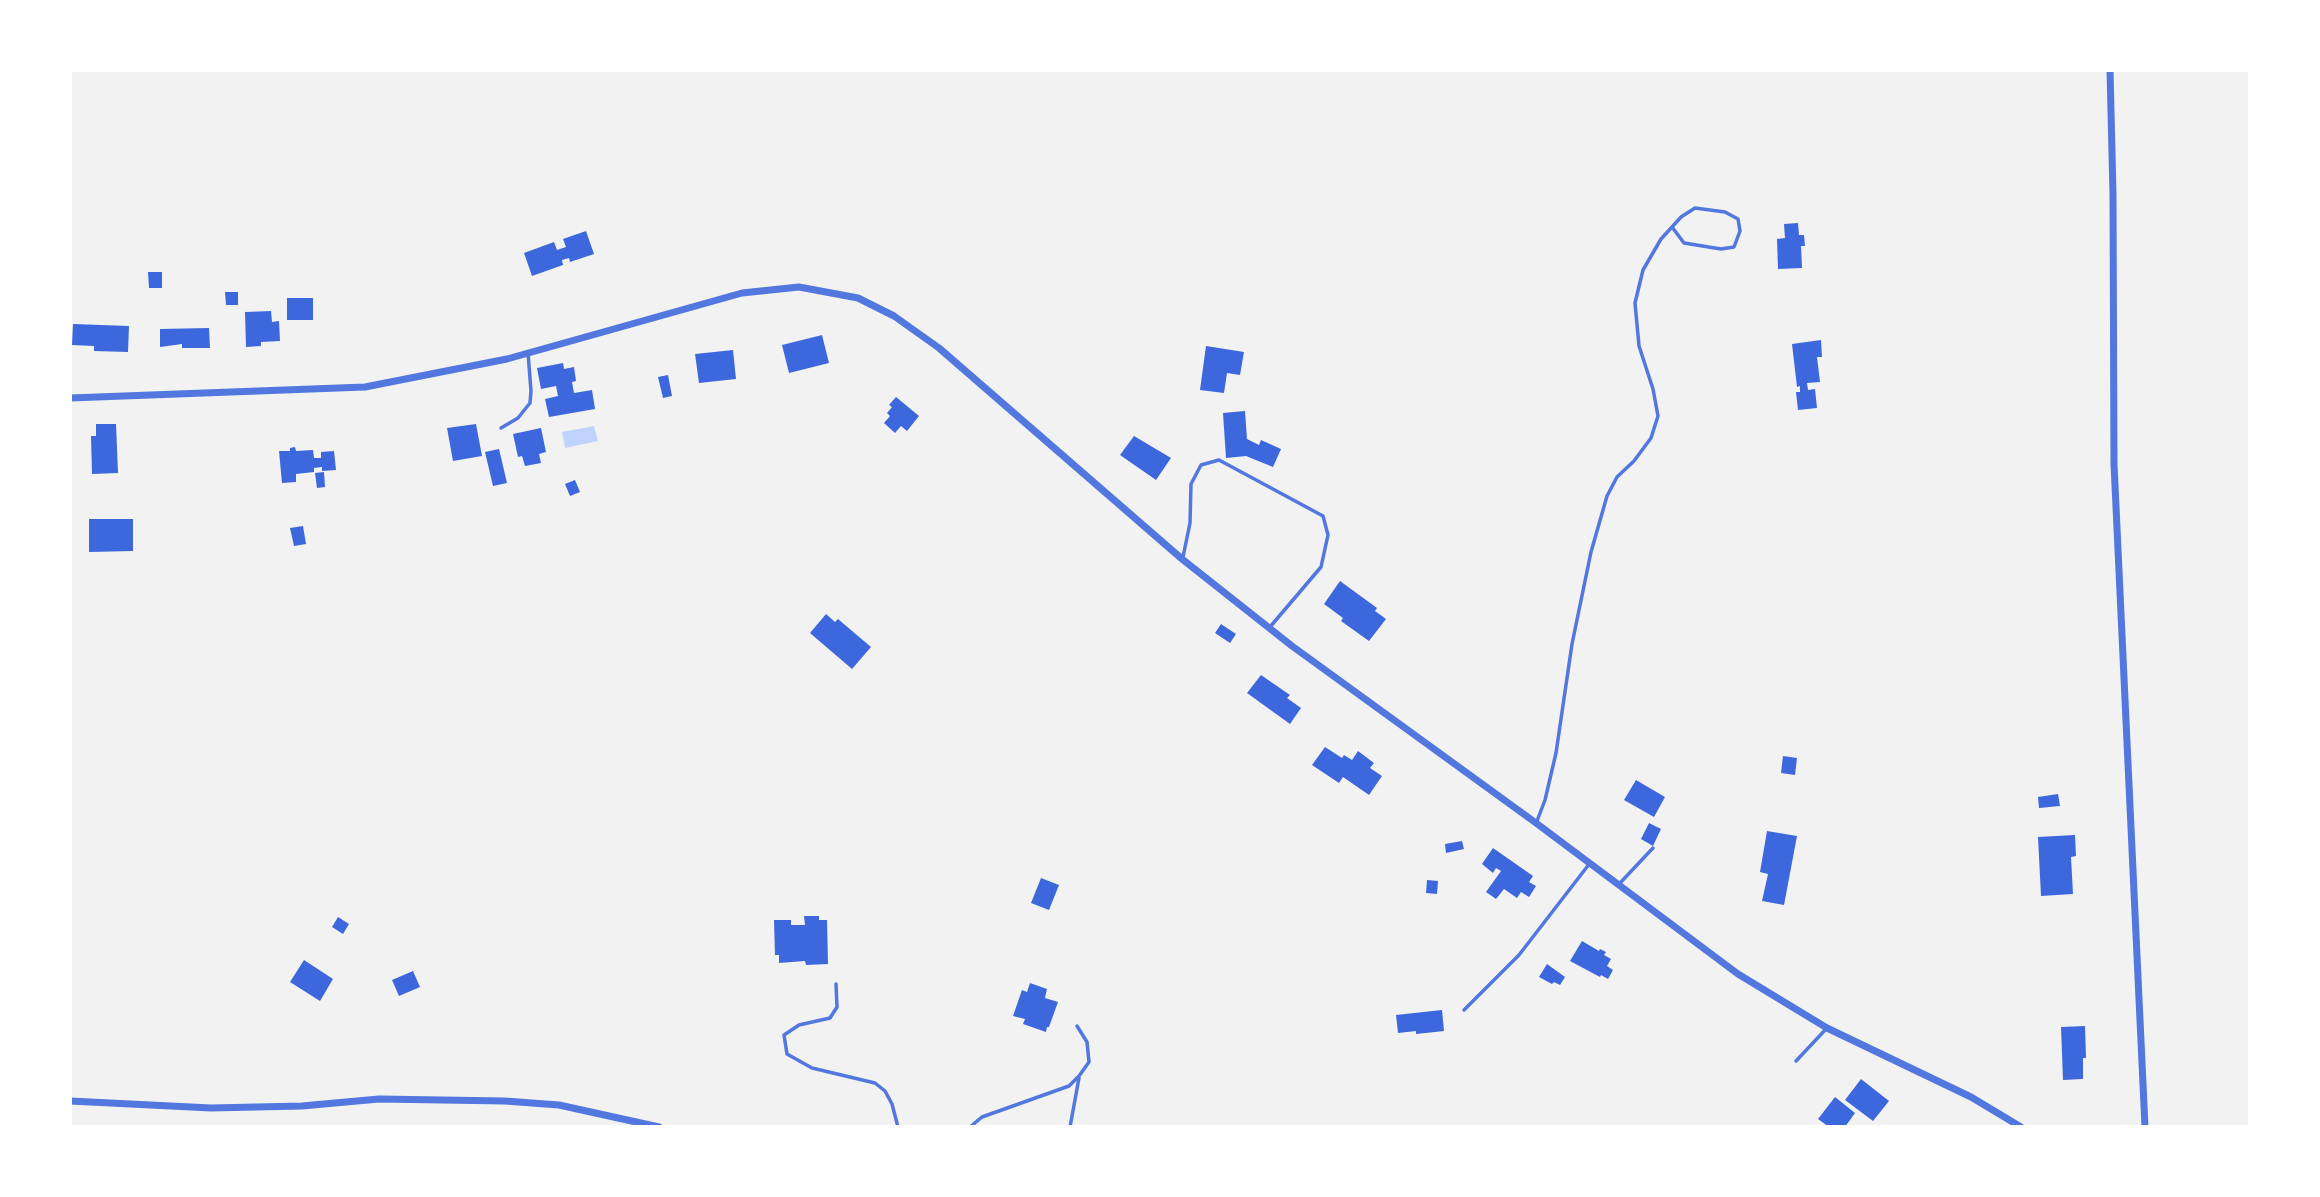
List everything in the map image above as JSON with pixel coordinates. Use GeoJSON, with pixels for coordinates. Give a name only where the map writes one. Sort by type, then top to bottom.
{"type":"FeatureCollection","features":[{"type":"Feature","properties":{"kind":"street"},"geometry":{"type":"LineString","coordinates":[[2110,70],[2114,464],[2145,1127]]}},
{"type":"Feature","properties":{"kind":"street"},"geometry":{"type":"LineString","coordinates":[[70,398],[365,387],[528,353],[743,293],[799,287],[858,298],[894,316],[939,348],[1182,559],[1269,627],[1738,974],[1827,1028],[1970,1097],[2021,1127]]}},
{"type":"Feature","properties":{"kind":"street"},"geometry":{"type":"LineString","coordinates":[[70,1101],[211,1108],[302,1106],[379,1099],[514,1101],[570,1107],[659,1127]]}},
{"type":"Feature","properties":{"kind":"lane"},"geometry":{"type":"LineString","coordinates":[[1536,823],[1545,800],[1556,752],[1572,644],[1591,552],[1607,496],[1617,477],[1634,461],[1651,438],[1658,416],[1653,388],[1639,346],[1635,303],[1643,270],[1661,239],[1672,227],[1695,208],[1725,212],[1738,219],[1740,231],[1734,247],[1721,249],[1684,243],[1672,227]]}},
{"type":"Feature","properties":{"kind":"lane"},"geometry":{"type":"LineString","coordinates":[[501,428],[518,418],[530,403],[528,353]]}},
{"type":"Feature","properties":{"kind":"lane"},"geometry":{"type":"LineString","coordinates":[[1182,559],[1190,523],[1191,484],[1201,465],[1219,460],[1323,516],[1328,535],[1321,567],[1269,627]]}},
{"type":"Feature","properties":{"kind":"lane"},"geometry":{"type":"LineString","coordinates":[[1618,885],[1653,848]]}},
{"type":"Feature","properties":{"kind":"lane"},"geometry":{"type":"LineString","coordinates":[[1464,1010],[1519,955],[1590,863]]}},
{"type":"Feature","properties":{"kind":"lane"},"geometry":{"type":"LineString","coordinates":[[836,984],[837,1007],[830,1018],[799,1025],[784,1035],[788,1054],[812,1068],[875,1083],[886,1091],[898,1127]]}},
{"type":"Feature","properties":{"kind":"lane"},"geometry":{"type":"LineString","coordinates":[[970,1127],[982,1117],[1069,1086],[1089,1062],[1087,1042],[1077,1026]]}},
{"type":"Feature","properties":{"kind":"lane"},"geometry":{"type":"LineString","coordinates":[[1796,1060],[1827,1028]]}},
{"type":"Feature","properties":{"kind":"lane"},"geometry":{"type":"LineString","coordinates":[[1070,1127],[1079,1076]]}},
{"type":"Feature","properties":{"kind":"water"},"geometry":{"type":"Polygon","coordinates":[[[594,426],[598,441],[565,448],[562,432],[594,426]]]}},
{"type":"Feature","properties":{"kind":"building"},"geometry":{"type":"Polygon","coordinates":[[[1798,223],[1799,235],[1804,235],[1805,246],[1801,246],[1802,268],[1778,269],[1777,239],[1785,238],[1784,224],[1798,223]]]}},
{"type":"Feature","properties":{"kind":"building"},"geometry":{"type":"Polygon","coordinates":[[[586,231],[594,254],[570,262],[569,258],[562,260],[563,265],[532,276],[524,253],[554,242],[557,250],[566,247],[563,239],[586,231]]]}},
{"type":"Feature","properties":{"kind":"building"},"geometry":{"type":"Polygon","coordinates":[[[148,272],[162,272],[162,288],[149,288],[148,272]]]}},
{"type":"Feature","properties":{"kind":"building"},"geometry":{"type":"Polygon","coordinates":[[[225,292],[238,292],[238,305],[226,305],[225,292]]]}},
{"type":"Feature","properties":{"kind":"building"},"geometry":{"type":"Polygon","coordinates":[[[287,298],[313,298],[313,320],[287,320],[287,298]]]}},
{"type":"Feature","properties":{"kind":"building"},"geometry":{"type":"Polygon","coordinates":[[[271,311],[272,322],[279,321],[280,341],[261,342],[261,346],[246,347],[245,312],[271,311]]]}},
{"type":"Feature","properties":{"kind":"building"},"geometry":{"type":"Polygon","coordinates":[[[73,324],[129,326],[128,352],[94,351],[94,346],[72,345],[73,324]]]}},
{"type":"Feature","properties":{"kind":"building"},"geometry":{"type":"Polygon","coordinates":[[[209,328],[210,348],[182,348],[182,344],[160,347],[160,329],[209,328]]]}},
{"type":"Feature","properties":{"kind":"building"},"geometry":{"type":"Polygon","coordinates":[[[822,335],[829,363],[789,373],[782,345],[822,335]]]}},
{"type":"Feature","properties":{"kind":"building"},"geometry":{"type":"Polygon","coordinates":[[[1821,340],[1822,357],[1817,357],[1820,382],[1807,383],[1808,390],[1815,389],[1817,408],[1798,410],[1796,392],[1800,392],[1800,386],[1797,387],[1792,344],[1821,340]]]}},
{"type":"Feature","properties":{"kind":"building"},"geometry":{"type":"Polygon","coordinates":[[[1206,346],[1244,352],[1240,375],[1227,373],[1224,393],[1200,390],[1206,346]]]}},
{"type":"Feature","properties":{"kind":"building"},"geometry":{"type":"Polygon","coordinates":[[[733,350],[736,379],[699,383],[695,354],[733,350]]]}},
{"type":"Feature","properties":{"kind":"building"},"geometry":{"type":"Polygon","coordinates":[[[563,363],[564,369],[574,367],[574,393],[592,390],[595,409],[549,417],[545,399],[558,396],[556,386],[541,389],[537,368],[563,363]]]}},
{"type":"Feature","properties":{"kind":"building"},"geometry":{"type":"Polygon","coordinates":[[[668,375],[672,396],[663,398],[658,377],[668,375]]]}},
{"type":"Feature","properties":{"kind":"building"},"geometry":{"type":"Polygon","coordinates":[[[896,397],[919,416],[907,431],[901,426],[895,433],[884,423],[890,416],[887,413],[892,407],[889,405],[896,397]]]}},
{"type":"Feature","properties":{"kind":"building"},"geometry":{"type":"Polygon","coordinates":[[[1245,411],[1247,439],[1259,445],[1261,440],[1281,449],[1273,467],[1246,456],[1226,458],[1223,413],[1245,411]]]}},
{"type":"Feature","properties":{"kind":"building"},"geometry":{"type":"Polygon","coordinates":[[[96,424],[116,424],[118,473],[92,474],[91,436],[96,436],[96,424]]]}},
{"type":"Feature","properties":{"kind":"building"},"geometry":{"type":"Polygon","coordinates":[[[476,424],[482,456],[453,461],[447,428],[476,424]]]}},
{"type":"Feature","properties":{"kind":"building"},"geometry":{"type":"Polygon","coordinates":[[[541,428],[546,452],[539,454],[541,463],[525,466],[522,456],[518,457],[513,434],[541,428]]]}},
{"type":"Feature","properties":{"kind":"building"},"geometry":{"type":"Polygon","coordinates":[[[1134,436],[1171,458],[1156,480],[1120,455],[1134,436]]]}},
{"type":"Feature","properties":{"kind":"building"},"geometry":{"type":"Polygon","coordinates":[[[295,447],[296,451],[313,450],[314,458],[321,458],[321,452],[334,451],[336,470],[322,471],[322,467],[314,468],[314,472],[296,474],[296,482],[282,483],[279,451],[290,451],[290,448],[295,447]]]}},
{"type":"Feature","properties":{"kind":"building"},"geometry":{"type":"Polygon","coordinates":[[[499,449],[507,483],[493,486],[485,452],[499,449]]]}},
{"type":"Feature","properties":{"kind":"building"},"geometry":{"type":"Polygon","coordinates":[[[324,472],[325,487],[317,488],[315,473],[324,472]]]}},
{"type":"Feature","properties":{"kind":"building"},"geometry":{"type":"Polygon","coordinates":[[[575,480],[580,492],[570,496],[565,484],[575,480]]]}},
{"type":"Feature","properties":{"kind":"building"},"geometry":{"type":"Polygon","coordinates":[[[89,519],[133,519],[133,551],[89,552],[89,519]]]}},
{"type":"Feature","properties":{"kind":"building"},"geometry":{"type":"Polygon","coordinates":[[[303,526],[306,544],[294,546],[290,528],[303,526]]]}},
{"type":"Feature","properties":{"kind":"building"},"geometry":{"type":"Polygon","coordinates":[[[1340,581],[1377,608],[1375,611],[1386,619],[1369,641],[1341,621],[1343,618],[1324,604],[1340,581]]]}},
{"type":"Feature","properties":{"kind":"building"},"geometry":{"type":"Polygon","coordinates":[[[826,614],[835,622],[838,619],[871,647],[852,669],[810,633],[826,614]]]}},
{"type":"Feature","properties":{"kind":"building"},"geometry":{"type":"Polygon","coordinates":[[[1221,624],[1236,634],[1230,643],[1215,633],[1221,624]]]}},
{"type":"Feature","properties":{"kind":"building"},"geometry":{"type":"Polygon","coordinates":[[[1261,675],[1290,695],[1287,698],[1301,708],[1290,724],[1247,693],[1261,675]]]}},
{"type":"Feature","properties":{"kind":"building"},"geometry":{"type":"Polygon","coordinates":[[[1325,747],[1342,758],[1344,755],[1352,760],[1358,751],[1374,763],[1370,768],[1382,776],[1369,795],[1343,777],[1339,783],[1312,765],[1325,747]]]}},
{"type":"Feature","properties":{"kind":"building"},"geometry":{"type":"Polygon","coordinates":[[[1783,756],[1797,758],[1795,775],[1781,773],[1783,756]]]}},
{"type":"Feature","properties":{"kind":"building"},"geometry":{"type":"Polygon","coordinates":[[[1636,780],[1665,797],[1654,817],[1624,800],[1636,780]]]}},
{"type":"Feature","properties":{"kind":"building"},"geometry":{"type":"Polygon","coordinates":[[[2058,794],[2060,806],[2039,808],[2038,797],[2058,794]]]}},
{"type":"Feature","properties":{"kind":"building"},"geometry":{"type":"Polygon","coordinates":[[[1649,823],[1661,829],[1653,846],[1641,839],[1649,823]]]}},
{"type":"Feature","properties":{"kind":"building"},"geometry":{"type":"Polygon","coordinates":[[[1767,831],[1797,836],[1784,905],[1762,901],[1768,874],[1760,872],[1767,831]]]}},
{"type":"Feature","properties":{"kind":"building"},"geometry":{"type":"Polygon","coordinates":[[[2075,835],[2076,856],[2071,857],[2073,894],[2041,896],[2038,837],[2075,835]]]}},
{"type":"Feature","properties":{"kind":"building"},"geometry":{"type":"Polygon","coordinates":[[[1462,841],[1464,849],[1446,853],[1445,844],[1462,841]]]}},
{"type":"Feature","properties":{"kind":"building"},"geometry":{"type":"Polygon","coordinates":[[[1493,848],[1533,876],[1529,882],[1536,886],[1529,897],[1521,892],[1517,898],[1504,889],[1496,899],[1486,892],[1501,871],[1496,868],[1493,873],[1482,864],[1493,848]]]}},
{"type":"Feature","properties":{"kind":"building"},"geometry":{"type":"Polygon","coordinates":[[[1041,878],[1059,885],[1049,910],[1031,903],[1041,878]]]}},
{"type":"Feature","properties":{"kind":"building"},"geometry":{"type":"Polygon","coordinates":[[[1427,880],[1438,881],[1437,894],[1426,893],[1427,880]]]}},
{"type":"Feature","properties":{"kind":"building"},"geometry":{"type":"Polygon","coordinates":[[[804,916],[819,916],[819,920],[827,920],[828,964],[806,965],[805,961],[779,963],[779,955],[775,955],[774,920],[791,920],[791,925],[805,925],[804,916]]]}},
{"type":"Feature","properties":{"kind":"building"},"geometry":{"type":"Polygon","coordinates":[[[338,917],[349,924],[343,934],[332,927],[338,917]]]}},
{"type":"Feature","properties":{"kind":"building"},"geometry":{"type":"Polygon","coordinates":[[[1582,941],[1606,952],[1604,955],[1611,959],[1607,966],[1613,970],[1608,979],[1570,961],[1582,941]]]}},
{"type":"Feature","properties":{"kind":"building"},"geometry":{"type":"Polygon","coordinates":[[[304,960],[333,979],[320,1001],[290,982],[304,960]]]}},
{"type":"Feature","properties":{"kind":"building"},"geometry":{"type":"Polygon","coordinates":[[[1547,964],[1565,977],[1560,985],[1539,977],[1547,964]]]}},
{"type":"Feature","properties":{"kind":"building"},"geometry":{"type":"Polygon","coordinates":[[[413,971],[420,987],[399,996],[392,980],[413,971]]]}},
{"type":"Feature","properties":{"kind":"building"},"geometry":{"type":"Polygon","coordinates":[[[1030,983],[1047,989],[1045,998],[1058,1002],[1046,1032],[1023,1024],[1025,1019],[1013,1016],[1022,990],[1027,992],[1030,983]]]}},
{"type":"Feature","properties":{"kind":"building"},"geometry":{"type":"Polygon","coordinates":[[[1442,1010],[1444,1031],[1398,1033],[1396,1015],[1442,1010]]]}},
{"type":"Feature","properties":{"kind":"building"},"geometry":{"type":"Polygon","coordinates":[[[2085,1026],[2086,1058],[2083,1058],[2083,1079],[2063,1080],[2061,1027],[2085,1026]]]}},
{"type":"Feature","properties":{"kind":"building"},"geometry":{"type":"Polygon","coordinates":[[[1861,1079],[1889,1101],[1873,1121],[1845,1100],[1861,1079]]]}},
{"type":"Feature","properties":{"kind":"building"},"geometry":{"type":"Polygon","coordinates":[[[1835,1097],[1855,1113],[1845,1127],[1829,1127],[1818,1119],[1835,1097]]]}}]}
